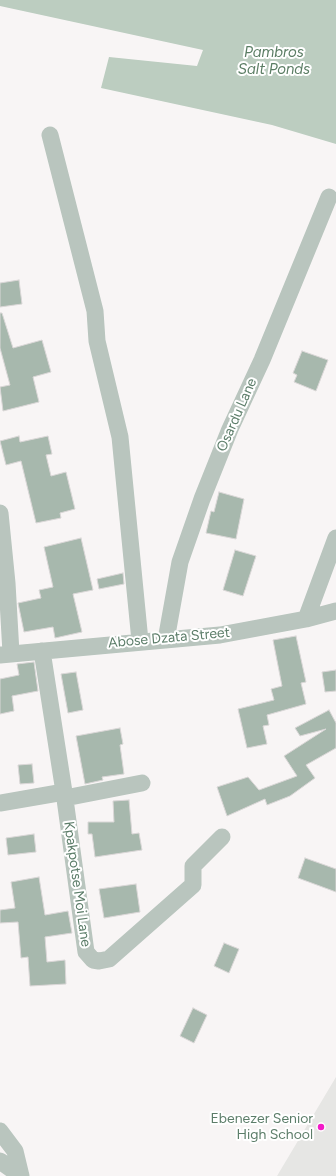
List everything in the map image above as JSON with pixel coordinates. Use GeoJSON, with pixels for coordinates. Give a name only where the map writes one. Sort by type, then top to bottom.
{"type":"FeatureCollection","features":[{"type":"Feature","properties":{"kind":"street"},"geometry":{"type":"LineString","coordinates":[[50,135],[95,311],[97,341],[120,437],[140,641]]}},
{"type":"Feature","properties":{"kind":"street","name":"Osardu Lane"},"geometry":{"type":"LineString","coordinates":[[166,640],[180,562],[202,499],[230,429],[262,360],[329,198]]}},
{"type":"Feature","properties":{"kind":"street"},"geometry":{"type":"LineString","coordinates":[[0,512],[7,583],[5,654]]}},
{"type":"Feature","properties":{"kind":"street"},"geometry":{"type":"LineString","coordinates":[[306,619],[336,538]]}},
{"type":"Feature","properties":{"kind":"street","name":"Abose Dzata Street"},"geometry":{"type":"LineString","coordinates":[[5,654],[220,635],[306,619],[336,611]]}},
{"type":"Feature","properties":{"kind":"street"},"geometry":{"type":"LineString","coordinates":[[42,651],[64,795]]}},
{"type":"Feature","properties":{"kind":"street"},"geometry":{"type":"LineString","coordinates":[[0,803],[142,783]]}},
{"type":"Feature","properties":{"kind":"street","name":"Kpakpotse Moi Lane"},"geometry":{"type":"LineString","coordinates":[[64,795],[86,952],[93,960],[99,961],[109,959],[193,885],[193,866],[222,837]]}},
{"type":"Feature","properties":{"kind":"street"},"geometry":{"type":"LineString","coordinates":[[0,1131],[15,1151],[21,1176]]}},
{"type":"Feature","properties":{"kind":"street"},"geometry":{"type":"LineString","coordinates":[[0,1161],[21,1176]]}},
{"type":"Feature","properties":{"kind":"shaded area","name":"Ebenezer Senior High School"},"geometry":{"type":"Polygon","coordinates":[[[336,1077],[336,1176],[277,1176],[336,1077]]]}},
{"type":"Feature","properties":{"kind":"water","name":"Pambros Salt Ponds"},"geometry":{"type":"Polygon","coordinates":[[[0,0],[336,0],[336,144],[272,125],[101,88],[109,57],[197,66],[203,50],[0,6],[0,0]]]}},
{"type":"Feature","properties":{"kind":"building"},"geometry":{"type":"Polygon","coordinates":[[[19,280],[22,304],[0,307],[0,283],[19,280]]]}},
{"type":"Feature","properties":{"kind":"building"},"geometry":{"type":"Polygon","coordinates":[[[0,313],[2,313],[13,348],[42,340],[51,372],[33,377],[39,402],[3,411],[0,387],[10,385],[0,348],[0,313]]]}},
{"type":"Feature","properties":{"kind":"building"},"geometry":{"type":"Polygon","coordinates":[[[302,351],[328,360],[316,391],[294,382],[297,375],[293,373],[302,351]]]}},
{"type":"Feature","properties":{"kind":"building"},"geometry":{"type":"Polygon","coordinates":[[[19,436],[20,442],[48,436],[52,454],[46,455],[51,476],[66,472],[75,509],[60,513],[61,518],[36,523],[21,461],[6,465],[0,441],[19,436]]]}},
{"type":"Feature","properties":{"kind":"building"},"geometry":{"type":"Polygon","coordinates":[[[219,492],[244,499],[236,539],[206,533],[211,511],[214,512],[219,492]]]}},
{"type":"Feature","properties":{"kind":"building"},"geometry":{"type":"Polygon","coordinates":[[[81,538],[93,590],[73,594],[82,632],[55,638],[53,627],[24,632],[18,603],[41,598],[39,590],[53,587],[44,547],[81,538]]]}},
{"type":"Feature","properties":{"kind":"building"},"geometry":{"type":"Polygon","coordinates":[[[235,550],[256,556],[243,596],[223,590],[235,550]]]}},
{"type":"Feature","properties":{"kind":"building"},"geometry":{"type":"Polygon","coordinates":[[[123,573],[124,584],[99,589],[97,579],[123,573]]]}},
{"type":"Feature","properties":{"kind":"building"},"geometry":{"type":"Polygon","coordinates":[[[296,636],[306,682],[301,683],[306,704],[267,715],[269,725],[263,726],[267,744],[247,748],[238,709],[274,700],[271,689],[282,686],[273,640],[296,636]]]}},
{"type":"Feature","properties":{"kind":"building"},"geometry":{"type":"Polygon","coordinates":[[[34,662],[38,691],[12,696],[14,711],[0,714],[0,679],[19,675],[17,664],[34,662]]]}},
{"type":"Feature","properties":{"kind":"building"},"geometry":{"type":"Polygon","coordinates":[[[336,670],[336,691],[325,692],[322,672],[336,670]]]}},
{"type":"Feature","properties":{"kind":"building"},"geometry":{"type":"Polygon","coordinates":[[[76,672],[83,710],[68,713],[61,674],[76,672]]]}},
{"type":"Feature","properties":{"kind":"building"},"geometry":{"type":"Polygon","coordinates":[[[329,710],[336,723],[336,748],[306,765],[315,778],[290,796],[267,805],[265,799],[227,816],[217,787],[248,777],[259,790],[297,776],[284,756],[326,729],[300,736],[295,728],[329,710]]]}},
{"type":"Feature","properties":{"kind":"building"},"geometry":{"type":"Polygon","coordinates":[[[120,728],[123,744],[120,745],[124,774],[102,777],[103,780],[85,784],[76,736],[120,728]]]}},
{"type":"Feature","properties":{"kind":"building"},"geometry":{"type":"Polygon","coordinates":[[[32,764],[34,783],[20,784],[18,765],[32,764]]]}},
{"type":"Feature","properties":{"kind":"building"},"geometry":{"type":"Polygon","coordinates":[[[129,800],[132,834],[139,833],[142,850],[95,857],[92,834],[88,834],[88,822],[114,822],[113,801],[129,800]]]}},
{"type":"Feature","properties":{"kind":"building"},"geometry":{"type":"Polygon","coordinates":[[[34,834],[36,852],[8,855],[6,838],[34,834]]]}},
{"type":"Feature","properties":{"kind":"building"},"geometry":{"type":"Polygon","coordinates":[[[305,858],[336,869],[336,892],[298,878],[305,858]]]}},
{"type":"Feature","properties":{"kind":"building"},"geometry":{"type":"Polygon","coordinates":[[[39,877],[45,915],[68,911],[72,933],[45,937],[47,962],[65,960],[66,984],[30,986],[28,957],[21,958],[18,922],[0,923],[0,910],[15,908],[11,882],[39,877]]]}},
{"type":"Feature","properties":{"kind":"building"},"geometry":{"type":"Polygon","coordinates":[[[136,884],[140,912],[104,918],[99,889],[136,884]]]}},
{"type":"Feature","properties":{"kind":"building"},"geometry":{"type":"Polygon","coordinates":[[[224,943],[239,949],[229,973],[214,966],[224,943]]]}},
{"type":"Feature","properties":{"kind":"building"},"geometry":{"type":"Polygon","coordinates":[[[193,1008],[207,1015],[194,1043],[180,1036],[193,1008]]]}},
{"type":"Feature","properties":{"kind":"place","name":"Ebenezer Senior High School"},"geometry":{"type":"Point","coordinates":[321,1127]}}]}
